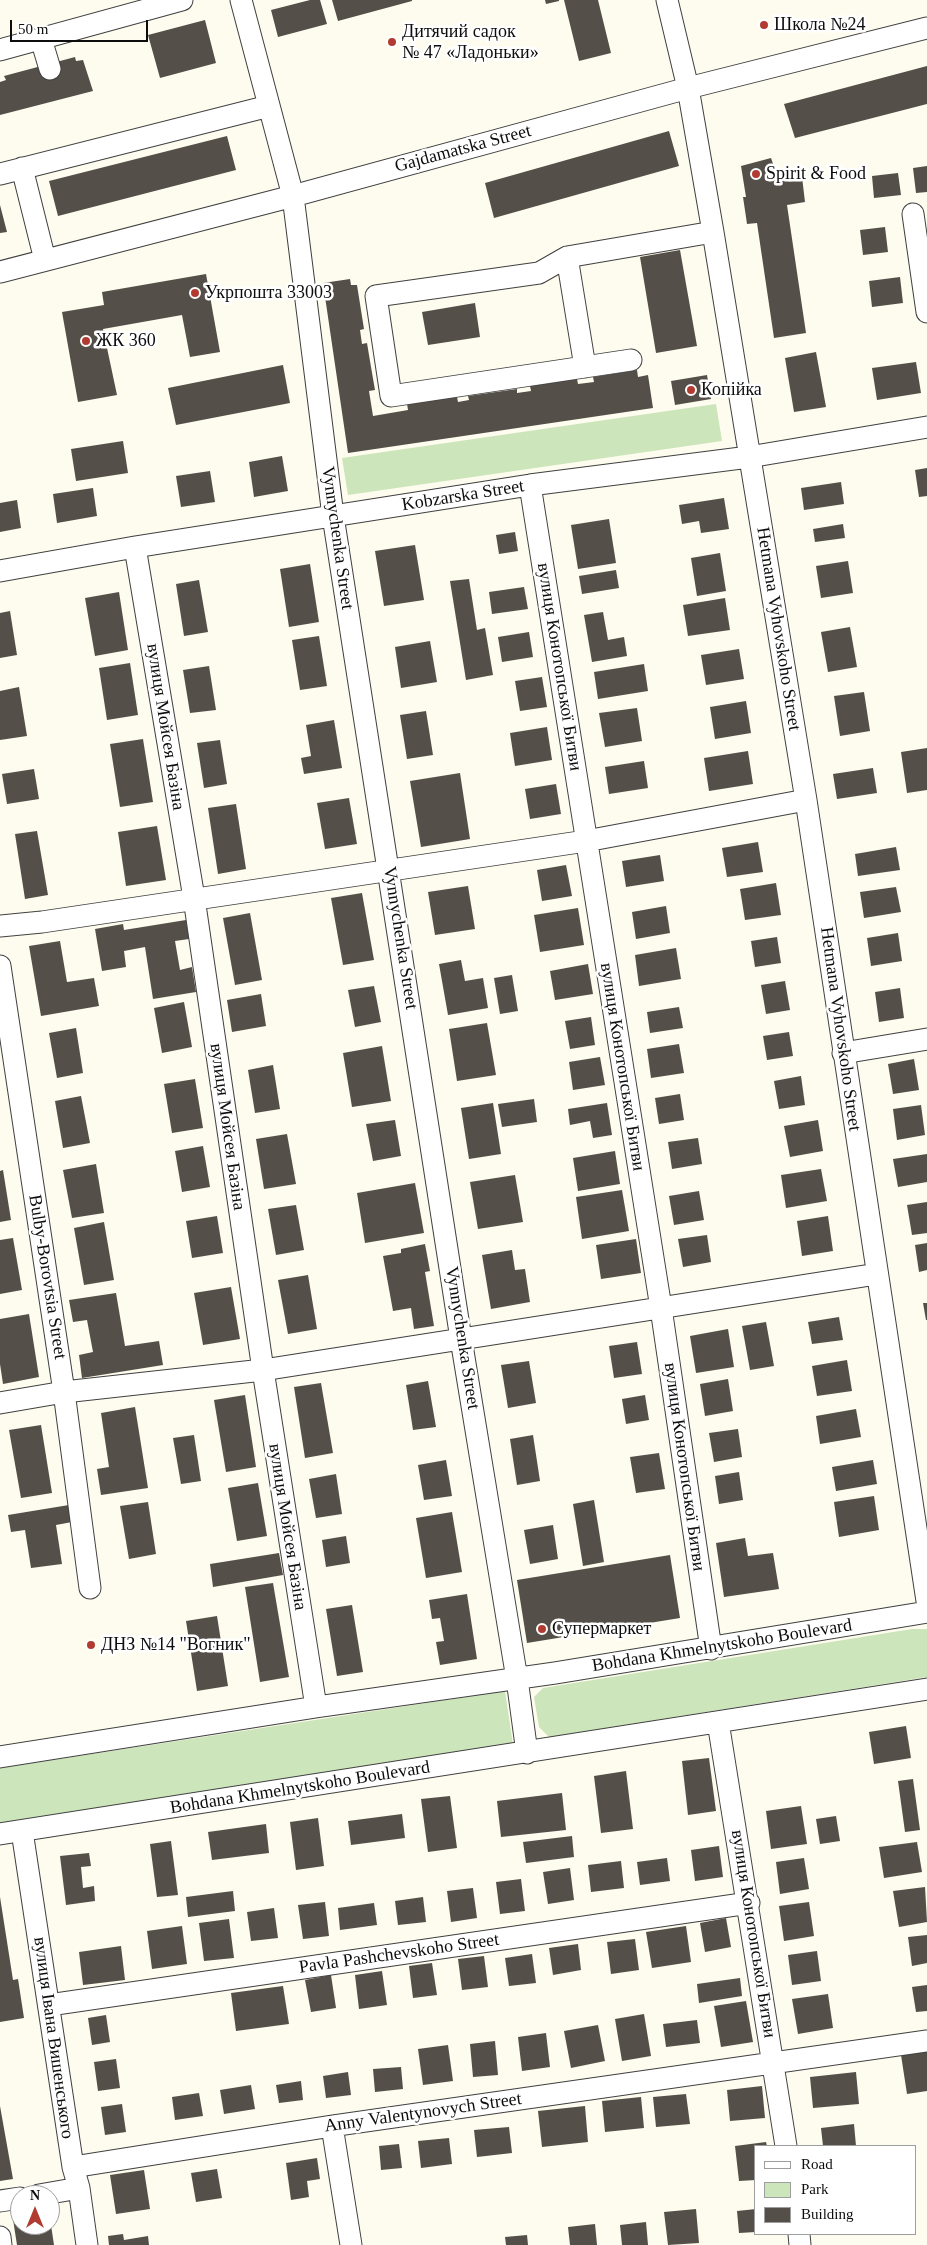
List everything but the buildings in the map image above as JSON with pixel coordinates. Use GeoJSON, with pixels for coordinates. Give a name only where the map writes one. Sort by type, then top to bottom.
{"type":"FeatureCollection","features":[{"type":"Feature","properties":{"kind":"street"},"geometry":{"type":"LineString","coordinates":[[0,50],[182,0]]}},
{"type":"Feature","properties":{"kind":"street","name":"Vynnychenka Street"},"geometry":{"type":"LineString","coordinates":[[241,0],[293,196],[333,516],[390,871],[461,1339],[518,1679]]}},
{"type":"Feature","properties":{"kind":"street","name":"Hetmana Vyhovskoho Street"},"geometry":{"type":"LineString","coordinates":[[667,0],[688,88],[806,800],[927,1601]]}},
{"type":"Feature","properties":{"kind":"street","name":"Gajdamatska Street"},"geometry":{"type":"LineString","coordinates":[[0,272],[293,196],[688,88],[927,28]]}},
{"type":"Feature","properties":{"kind":"street"},"geometry":{"type":"LineString","coordinates":[[41,39],[50,69]]}},
{"type":"Feature","properties":{"kind":"street"},"geometry":{"type":"LineString","coordinates":[[0,174],[269,106]]}},
{"type":"Feature","properties":{"kind":"street"},"geometry":{"type":"LineString","coordinates":[[22,168],[45,260]]}},
{"type":"Feature","properties":{"kind":"street"},"geometry":{"type":"LineString","coordinates":[[913,214],[927,312]]}},
{"type":"Feature","properties":{"kind":"street"},"geometry":{"type":"LineString","coordinates":[[631,360],[391,396],[376,296],[539,274],[568,257],[713,232]]}},
{"type":"Feature","properties":{"kind":"street"},"geometry":{"type":"LineString","coordinates":[[568,257],[585,367]]}},
{"type":"Feature","properties":{"kind":"street","name":"Kobzarska Street"},"geometry":{"type":"LineString","coordinates":[[0,571],[135,547],[530,485],[749,457],[927,427]]}},
{"type":"Feature","properties":{"kind":"street","name":"вулиця Конотопської Битви"},"geometry":{"type":"LineString","coordinates":[[530,485],[660,1308],[711,1649]]}},
{"type":"Feature","properties":{"kind":"street","name":"вулиця Мойсея Базіна"},"geometry":{"type":"LineString","coordinates":[[135,547],[194,898],[263,1370],[316,1707]]}},
{"type":"Feature","properties":{"kind":"street"},"geometry":{"type":"LineString","coordinates":[[0,926],[42,922],[586,841],[806,800]]}},
{"type":"Feature","properties":{"kind":"street","name":"Bulby-Borovtsia Street"},"geometry":{"type":"LineString","coordinates":[[0,966],[64,1392],[90,1588]]}},
{"type":"Feature","properties":{"kind":"street"},"geometry":{"type":"LineString","coordinates":[[843,1052],[927,1039]]}},
{"type":"Feature","properties":{"kind":"street"},"geometry":{"type":"LineString","coordinates":[[0,1403],[64,1392],[263,1370],[877,1274]]}},
{"type":"Feature","properties":{"kind":"street","name":"Bohdana Khmelnytskoho Boulevard"},"geometry":{"type":"LineString","coordinates":[[0,1757],[316,1707],[518,1679],[711,1649],[927,1612]]}},
{"type":"Feature","properties":{"kind":"street"},"geometry":{"type":"LineString","coordinates":[[518,1679],[527,1753]]}},
{"type":"Feature","properties":{"kind":"street","name":"Bohdana Khmelnytskoho Boulevard"},"geometry":{"type":"LineString","coordinates":[[0,1834],[927,1689]]}},
{"type":"Feature","properties":{"kind":"street","name":"вулиця Конотопської Битви"},"geometry":{"type":"LineString","coordinates":[[718,1722],[749,1903],[786,2145]]}},
{"type":"Feature","properties":{"kind":"street","name":"вулиця Івана Вишенського"},"geometry":{"type":"LineString","coordinates":[[22,1831],[73,2167],[79,2188],[87,2245]]}},
{"type":"Feature","properties":{"kind":"street","name":"Pavla Pashchevskoho Street"},"geometry":{"type":"LineString","coordinates":[[48,2005],[749,1903]]}},
{"type":"Feature","properties":{"kind":"street","name":"Anny Valentynovych Street"},"geometry":{"type":"LineString","coordinates":[[73,2167],[332,2126],[927,2041]]}},
{"type":"Feature","properties":{"kind":"street"},"geometry":{"type":"LineString","coordinates":[[332,2126],[351,2245]]}},
{"type":"Feature","properties":{"kind":"street"},"geometry":{"type":"LineString","coordinates":[[60,2191],[79,2188]]}},
{"type":"Feature","properties":{"kind":"street"},"geometry":{"type":"LineString","coordinates":[[0,2238],[1,2245]]}},
{"type":"Feature","properties":{"kind":"green space"},"geometry":{"type":"Polygon","coordinates":[[[716,404],[722,441],[348,495],[342,458],[716,404]]]}},
{"type":"Feature","properties":{"kind":"green space"},"geometry":{"type":"Polygon","coordinates":[[[912,1629],[927,1629],[927,1677],[549,1737],[539,1727],[534,1697],[543,1688],[912,1629]]]}},
{"type":"Feature","properties":{"kind":"green space"},"geometry":{"type":"Polygon","coordinates":[[[505,1691],[513,1745],[0,1825],[0,1768],[505,1691]]]}},
{"type":"Feature","properties":{"kind":"place","name":"Школа №24"},"geometry":{"type":"Point","coordinates":[764,25]}},
{"type":"Feature","properties":{"kind":"place","name":"Дитячий садок № 47 «Ладоньки»"},"geometry":{"type":"Point","coordinates":[392,42]}},
{"type":"Feature","properties":{"kind":"place","name":"Spirit & Food"},"geometry":{"type":"Point","coordinates":[756,174]}},
{"type":"Feature","properties":{"kind":"place","name":"Укрпошта 33003"},"geometry":{"type":"Point","coordinates":[195,293]}},
{"type":"Feature","properties":{"kind":"place","name":"ЖК 360"},"geometry":{"type":"Point","coordinates":[86,341]}},
{"type":"Feature","properties":{"kind":"place","name":"Копійка"},"geometry":{"type":"Point","coordinates":[691,390]}},
{"type":"Feature","properties":{"kind":"place","name":"Супермаркет"},"geometry":{"type":"Point","coordinates":[542,1629]}},
{"type":"Feature","properties":{"kind":"place","name":"ДНЗ №14 \"Вогник\""},"geometry":{"type":"Point","coordinates":[91,1645]}}]}
